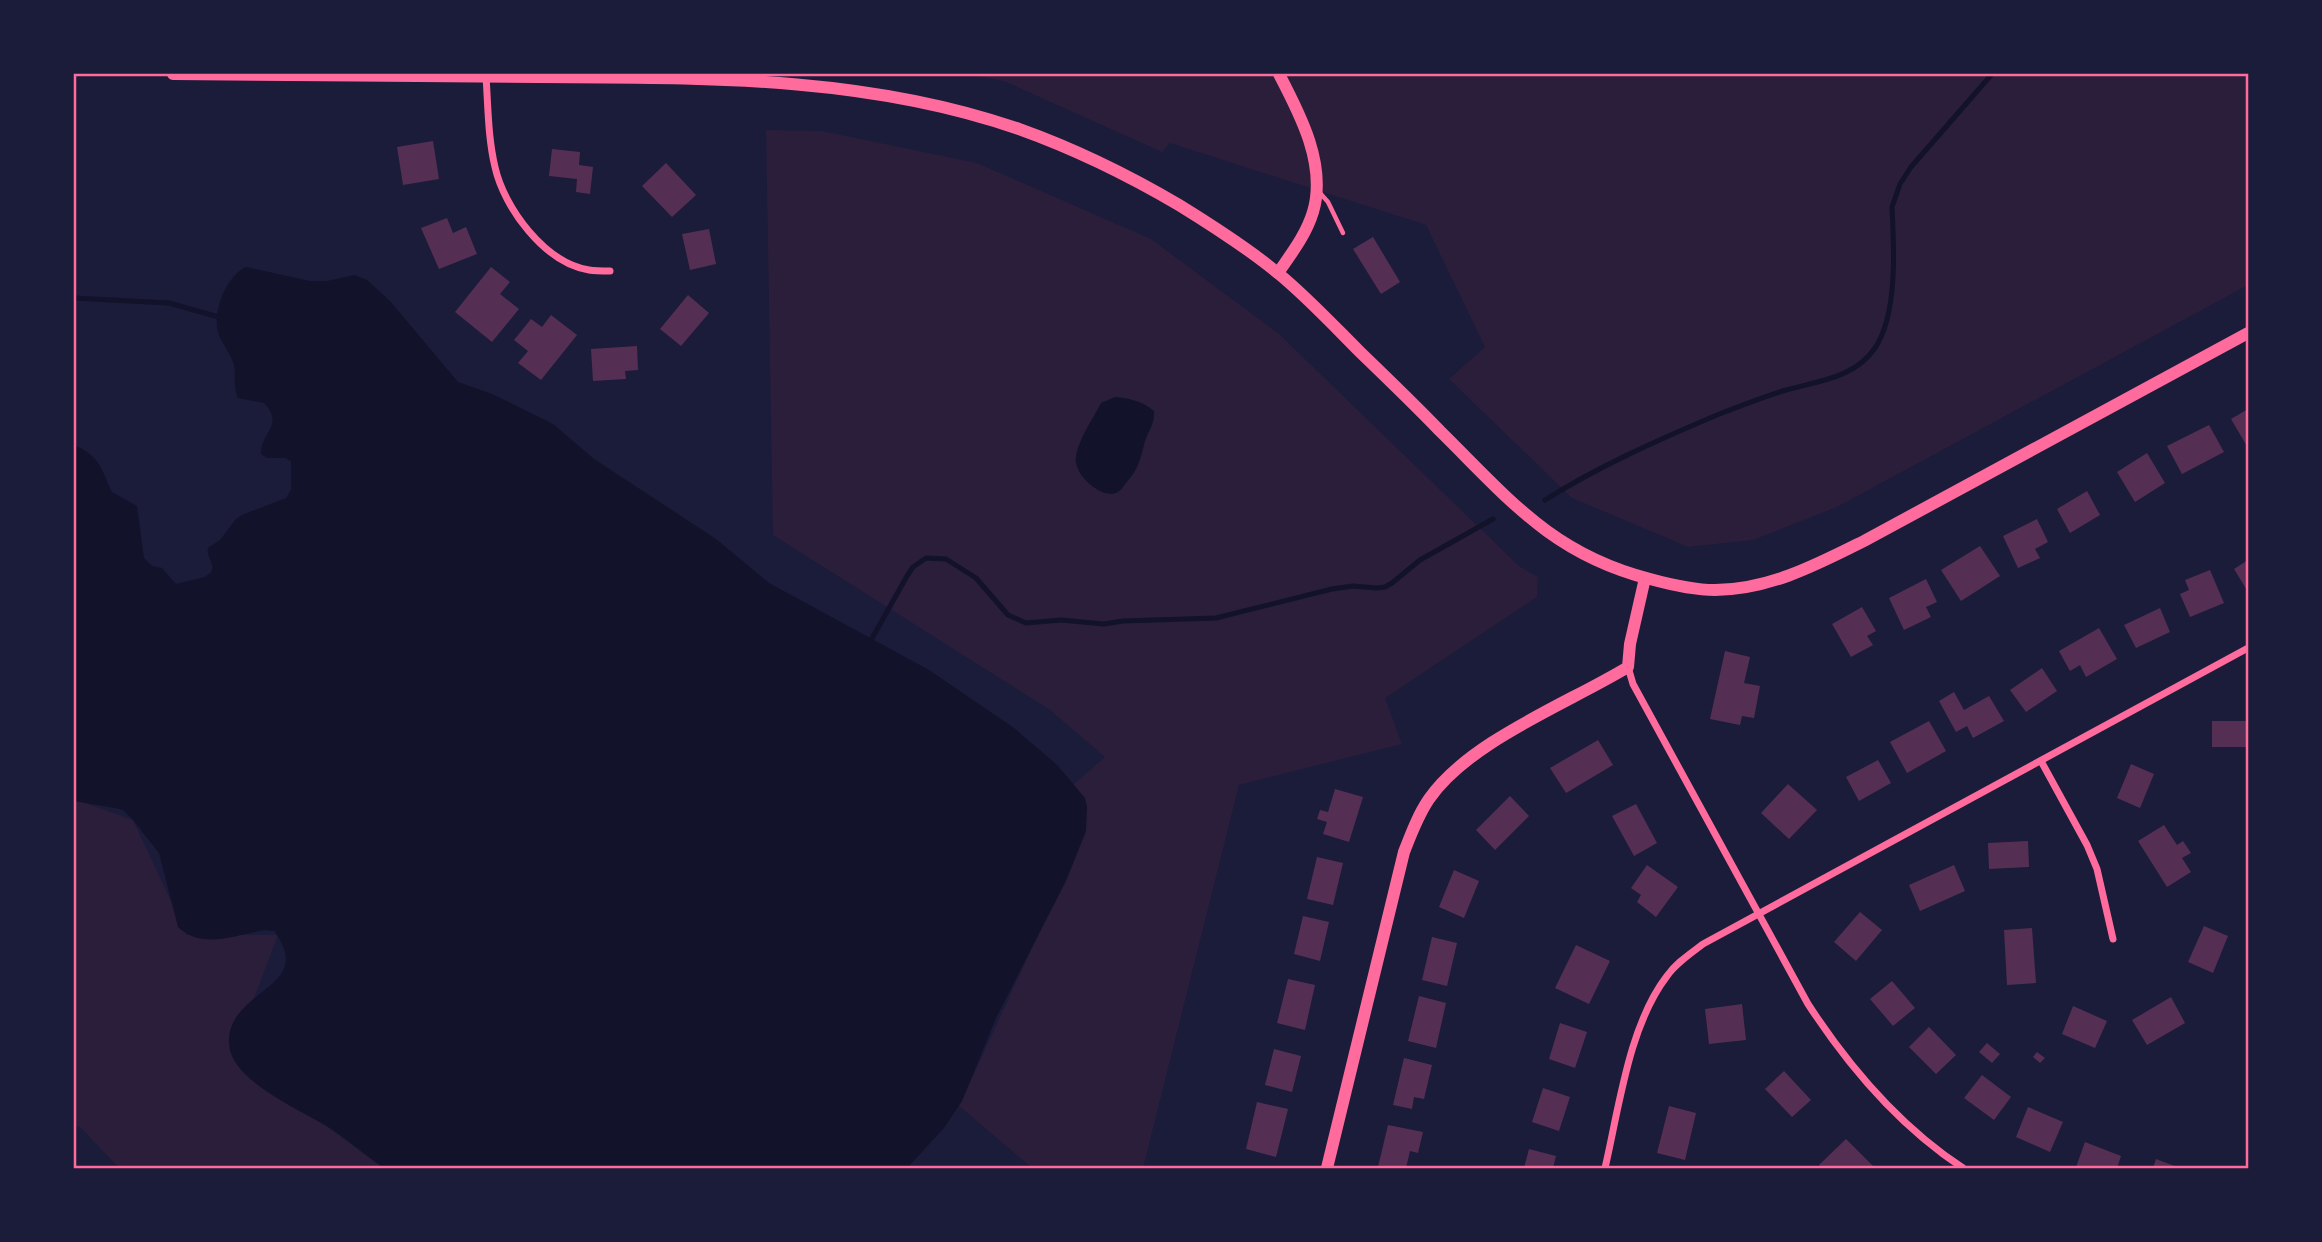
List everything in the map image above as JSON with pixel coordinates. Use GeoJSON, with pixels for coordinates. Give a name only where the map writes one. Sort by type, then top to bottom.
{"type":"FeatureCollection","features":[{"type":"Feature","properties":{"kind":"street"},"geometry":{"type":"LineString","coordinates":[[173,74],[486,75],[769,81],[852,90],[951,109],[1017,128],[1101,163],[1195,215],[1278,273],[1543,530],[1581,554],[1612,568],[1696,589],[1720,590],[1783,578],[1807,569],[1864,541],[2249,332]]}},
{"type":"Feature","properties":{"kind":"street"},"geometry":{"type":"LineString","coordinates":[[1278,273],[1308,225],[1316,191],[1313,155],[1279,74]]}},
{"type":"Feature","properties":{"kind":"street"},"geometry":{"type":"LineString","coordinates":[[486,75],[493,155],[504,195],[518,217],[552,254],[588,270],[610,271]]}},
{"type":"Feature","properties":{"kind":"street"},"geometry":{"type":"LineString","coordinates":[[1645,578],[1630,644],[1628,667],[1633,684],[1808,1004],[1874,1092],[1952,1166],[1962,1168]]}},
{"type":"Feature","properties":{"kind":"street"},"geometry":{"type":"LineString","coordinates":[[1605,1168],[1639,1029],[1657,990],[1668,974],[1693,951],[2249,648]]}},
{"type":"Feature","properties":{"kind":"street"},"geometry":{"type":"LineString","coordinates":[[1327,1168],[1404,852],[1429,798],[1457,769],[1492,742],[1628,667]]}},
{"type":"Feature","properties":{"kind":"street"},"geometry":{"type":"LineString","coordinates":[[2040,761],[2097,869],[2113,939]]}},
{"type":"Feature","properties":{"kind":"lane"},"geometry":{"type":"LineString","coordinates":[[1316,191],[1323,195],[1343,233]]}},
{"type":"Feature","properties":{"kind":"shaded area"},"geometry":{"type":"Polygon","coordinates":[[[966,74],[2248,74],[2248,285],[1837,507],[1753,540],[1688,547],[1572,498],[1449,379],[1485,347],[1426,225],[1170,143],[1162,152],[1004,81],[966,74]]]}},
{"type":"Feature","properties":{"kind":"shaded area"},"geometry":{"type":"Polygon","coordinates":[[[766,130],[822,131],[977,163],[1151,239],[1279,334],[1519,566],[1538,577],[1537,597],[1385,698],[1402,744],[1239,785],[1143,1168],[1032,1168],[959,1106],[1086,831],[1073,785],[1105,757],[1050,710],[773,535],[766,130]]]}},
{"type":"Feature","properties":{"kind":"shaded area"},"geometry":{"type":"Polygon","coordinates":[[[246,267],[310,281],[327,281],[354,275],[367,280],[390,301],[458,382],[492,394],[553,424],[594,459],[716,539],[769,583],[929,670],[1014,728],[1057,765],[1085,798],[1086,831],[1066,881],[996,1018],[962,1101],[944,1128],[907,1168],[384,1168],[333,1130],[271,1094],[242,1071],[233,1058],[229,1044],[232,1025],[241,1011],[278,977],[285,965],[285,950],[274,931],[265,930],[220,939],[198,938],[187,934],[178,927],[159,853],[133,820],[123,810],[74,801],[74,447],[84,450],[95,459],[112,492],[137,506],[144,558],[152,566],[162,568],[176,584],[205,577],[211,572],[208,548],[220,540],[236,519],[286,498],[291,490],[291,461],[285,458],[267,458],[261,454],[272,423],[270,411],[264,403],[238,398],[234,365],[217,326],[222,296],[232,278],[246,267]]]}},
{"type":"Feature","properties":{"kind":"shaded area"},"geometry":{"type":"Polygon","coordinates":[[[1115,397],[1140,402],[1154,411],[1154,415],[1136,469],[1121,489],[1112,494],[1098,490],[1084,478],[1076,463],[1076,456],[1083,436],[1101,403],[1115,397]]]}},
{"type":"Feature","properties":{"kind":"shaded area"},"geometry":{"type":"Polygon","coordinates":[[[74,799],[133,820],[187,935],[278,935],[232,1056],[383,1168],[119,1168],[80,1127],[74,1126],[74,799]]]}},
{"type":"Feature","properties":{"kind":"building"},"geometry":{"type":"Polygon","coordinates":[[[433,141],[439,179],[403,185],[397,147],[433,141]]]}},
{"type":"Feature","properties":{"kind":"building"},"geometry":{"type":"Polygon","coordinates":[[[552,149],[580,152],[579,165],[593,167],[590,194],[576,192],[577,179],[549,176],[552,149]]]}},
{"type":"Feature","properties":{"kind":"building"},"geometry":{"type":"Polygon","coordinates":[[[666,163],[696,195],[672,217],[642,186],[666,163]]]}},
{"type":"Feature","properties":{"kind":"building"},"geometry":{"type":"Polygon","coordinates":[[[447,218],[453,233],[466,227],[477,254],[439,269],[421,228],[447,218]]]}},
{"type":"Feature","properties":{"kind":"building"},"geometry":{"type":"Polygon","coordinates":[[[709,229],[716,264],[690,270],[682,234],[709,229]]]}},
{"type":"Feature","properties":{"kind":"building"},"geometry":{"type":"Polygon","coordinates":[[[1373,237],[1400,282],[1381,294],[1353,249],[1373,237]]]}},
{"type":"Feature","properties":{"kind":"building"},"geometry":{"type":"Polygon","coordinates":[[[491,267],[510,282],[500,294],[519,309],[492,342],[455,312],[491,267]]]}},
{"type":"Feature","properties":{"kind":"building"},"geometry":{"type":"Polygon","coordinates":[[[688,295],[709,313],[681,346],[660,329],[688,295]]]}},
{"type":"Feature","properties":{"kind":"building"},"geometry":{"type":"Polygon","coordinates":[[[551,315],[577,335],[541,380],[518,363],[528,351],[514,340],[531,319],[542,327],[551,315]]]}},
{"type":"Feature","properties":{"kind":"building"},"geometry":{"type":"Polygon","coordinates":[[[637,346],[638,370],[625,371],[626,379],[593,381],[591,349],[637,346]]]}},
{"type":"Feature","properties":{"kind":"building"},"geometry":{"type":"Polygon","coordinates":[[[2248,409],[2248,448],[2231,419],[2248,409]]]}},
{"type":"Feature","properties":{"kind":"building"},"geometry":{"type":"Polygon","coordinates":[[[2209,425],[2224,452],[2182,474],[2167,446],[2209,425]]]}},
{"type":"Feature","properties":{"kind":"building"},"geometry":{"type":"Polygon","coordinates":[[[2147,453],[2165,483],[2135,502],[2117,472],[2147,453]]]}},
{"type":"Feature","properties":{"kind":"building"},"geometry":{"type":"Polygon","coordinates":[[[2087,491],[2100,515],[2070,533],[2057,509],[2087,491]]]}},
{"type":"Feature","properties":{"kind":"building"},"geometry":{"type":"Polygon","coordinates":[[[2037,519],[2048,542],[2035,549],[2040,558],[2018,568],[2003,536],[2037,519]]]}},
{"type":"Feature","properties":{"kind":"building"},"geometry":{"type":"Polygon","coordinates":[[[1980,546],[2000,576],[1961,601],[1941,570],[1980,546]]]}},
{"type":"Feature","properties":{"kind":"building"},"geometry":{"type":"Polygon","coordinates":[[[2248,560],[2248,592],[2234,569],[2248,560]]]}},
{"type":"Feature","properties":{"kind":"building"},"geometry":{"type":"Polygon","coordinates":[[[2210,570],[2224,603],[2190,617],[2180,594],[2189,590],[2185,580],[2210,570]]]}},
{"type":"Feature","properties":{"kind":"building"},"geometry":{"type":"Polygon","coordinates":[[[1926,579],[1937,602],[1926,607],[1931,617],[1904,630],[1889,598],[1926,579]]]}},
{"type":"Feature","properties":{"kind":"building"},"geometry":{"type":"Polygon","coordinates":[[[1862,607],[1876,631],[1867,636],[1873,645],[1851,657],[1832,624],[1862,607]]]}},
{"type":"Feature","properties":{"kind":"building"},"geometry":{"type":"Polygon","coordinates":[[[2160,608],[2170,632],[2136,648],[2124,625],[2160,608]]]}},
{"type":"Feature","properties":{"kind":"building"},"geometry":{"type":"Polygon","coordinates":[[[2099,628],[2117,659],[2086,677],[2080,665],[2070,671],[2059,651],[2099,628]]]}},
{"type":"Feature","properties":{"kind":"building"},"geometry":{"type":"Polygon","coordinates":[[[1725,651],[1750,657],[1744,683],[1760,686],[1754,718],[1742,716],[1740,725],[1710,719],[1725,651]]]}},
{"type":"Feature","properties":{"kind":"building"},"geometry":{"type":"Polygon","coordinates":[[[2042,668],[2057,691],[2026,712],[2010,690],[2042,668]]]}},
{"type":"Feature","properties":{"kind":"building"},"geometry":{"type":"Polygon","coordinates":[[[1954,692],[1964,710],[1989,696],[2004,721],[1973,738],[1967,726],[1956,732],[1939,701],[1954,692]]]}},
{"type":"Feature","properties":{"kind":"building"},"geometry":{"type":"Polygon","coordinates":[[[1929,721],[1946,751],[1907,773],[1890,742],[1929,721]]]}},
{"type":"Feature","properties":{"kind":"building"},"geometry":{"type":"Polygon","coordinates":[[[2212,721],[2248,721],[2248,747],[2212,747],[2212,721]]]}},
{"type":"Feature","properties":{"kind":"building"},"geometry":{"type":"Polygon","coordinates":[[[1598,740],[1613,765],[1566,793],[1550,768],[1598,740]]]}},
{"type":"Feature","properties":{"kind":"building"},"geometry":{"type":"Polygon","coordinates":[[[1878,760],[1891,783],[1859,801],[1846,777],[1878,760]]]}},
{"type":"Feature","properties":{"kind":"building"},"geometry":{"type":"Polygon","coordinates":[[[2131,764],[2154,774],[2140,808],[2117,798],[2131,764]]]}},
{"type":"Feature","properties":{"kind":"building"},"geometry":{"type":"Polygon","coordinates":[[[1788,784],[1817,810],[1789,839],[1761,813],[1788,784]]]}},
{"type":"Feature","properties":{"kind":"building"},"geometry":{"type":"Polygon","coordinates":[[[1335,789],[1363,797],[1349,842],[1323,834],[1327,822],[1317,819],[1320,810],[1328,812],[1335,789]]]}},
{"type":"Feature","properties":{"kind":"building"},"geometry":{"type":"Polygon","coordinates":[[[1510,796],[1529,816],[1495,850],[1476,830],[1510,796]]]}},
{"type":"Feature","properties":{"kind":"building"},"geometry":{"type":"Polygon","coordinates":[[[1636,804],[1657,843],[1634,856],[1612,816],[1636,804]]]}},
{"type":"Feature","properties":{"kind":"building"},"geometry":{"type":"Polygon","coordinates":[[[2164,825],[2177,845],[2183,841],[2191,853],[2182,858],[2191,872],[2167,887],[2138,841],[2164,825]]]}},
{"type":"Feature","properties":{"kind":"building"},"geometry":{"type":"Polygon","coordinates":[[[2028,841],[2029,867],[1989,869],[1988,843],[2028,841]]]}},
{"type":"Feature","properties":{"kind":"building"},"geometry":{"type":"Polygon","coordinates":[[[1317,857],[1343,863],[1333,905],[1307,899],[1317,857]]]}},
{"type":"Feature","properties":{"kind":"building"},"geometry":{"type":"Polygon","coordinates":[[[1647,865],[1678,887],[1656,917],[1637,902],[1641,895],[1631,888],[1647,865]]]}},
{"type":"Feature","properties":{"kind":"building"},"geometry":{"type":"Polygon","coordinates":[[[1954,865],[1965,891],[1920,911],[1909,885],[1954,865]]]}},
{"type":"Feature","properties":{"kind":"building"},"geometry":{"type":"Polygon","coordinates":[[[1454,870],[1479,881],[1464,918],[1439,907],[1454,870]]]}},
{"type":"Feature","properties":{"kind":"building"},"geometry":{"type":"Polygon","coordinates":[[[1860,912],[1882,930],[1856,961],[1834,942],[1860,912]]]}},
{"type":"Feature","properties":{"kind":"building"},"geometry":{"type":"Polygon","coordinates":[[[1303,916],[1329,922],[1320,961],[1294,954],[1303,916]]]}},
{"type":"Feature","properties":{"kind":"building"},"geometry":{"type":"Polygon","coordinates":[[[2204,926],[2228,936],[2213,973],[2188,962],[2204,926]]]}},
{"type":"Feature","properties":{"kind":"building"},"geometry":{"type":"Polygon","coordinates":[[[2032,928],[2036,983],[2007,985],[2004,930],[2032,928]]]}},
{"type":"Feature","properties":{"kind":"building"},"geometry":{"type":"Polygon","coordinates":[[[1432,937],[1457,943],[1447,986],[1422,980],[1432,937]]]}},
{"type":"Feature","properties":{"kind":"building"},"geometry":{"type":"Polygon","coordinates":[[[1576,945],[1610,961],[1589,1004],[1555,988],[1576,945]]]}},
{"type":"Feature","properties":{"kind":"building"},"geometry":{"type":"Polygon","coordinates":[[[1288,979],[1315,985],[1305,1030],[1277,1023],[1288,979]]]}},
{"type":"Feature","properties":{"kind":"building"},"geometry":{"type":"Polygon","coordinates":[[[1892,981],[1915,1008],[1893,1026],[1870,999],[1892,981]]]}},
{"type":"Feature","properties":{"kind":"building"},"geometry":{"type":"Polygon","coordinates":[[[1419,996],[1446,1003],[1436,1048],[1408,1041],[1419,996]]]}},
{"type":"Feature","properties":{"kind":"building"},"geometry":{"type":"Polygon","coordinates":[[[2171,997],[2185,1023],[2147,1045],[2132,1020],[2171,997]]]}},
{"type":"Feature","properties":{"kind":"building"},"geometry":{"type":"Polygon","coordinates":[[[1742,1004],[1746,1040],[1709,1044],[1705,1009],[1742,1004]]]}},
{"type":"Feature","properties":{"kind":"building"},"geometry":{"type":"Polygon","coordinates":[[[2073,1006],[2107,1021],[2095,1048],[2062,1034],[2073,1006]]]}},
{"type":"Feature","properties":{"kind":"building"},"geometry":{"type":"Polygon","coordinates":[[[1560,1023],[1587,1032],[1575,1068],[1549,1059],[1560,1023]]]}},
{"type":"Feature","properties":{"kind":"building"},"geometry":{"type":"Polygon","coordinates":[[[1929,1027],[1956,1055],[1936,1074],[1909,1047],[1929,1027]]]}},
{"type":"Feature","properties":{"kind":"building"},"geometry":{"type":"Polygon","coordinates":[[[1987,1043],[2000,1054],[1992,1063],[1979,1052],[1987,1043]]]}},
{"type":"Feature","properties":{"kind":"building"},"geometry":{"type":"Polygon","coordinates":[[[1274,1049],[1301,1056],[1292,1092],[1265,1085],[1274,1049]]]}},
{"type":"Feature","properties":{"kind":"building"},"geometry":{"type":"Polygon","coordinates":[[[2037,1052],[2045,1058],[2040,1063],[2033,1057],[2037,1052]]]}},
{"type":"Feature","properties":{"kind":"building"},"geometry":{"type":"Polygon","coordinates":[[[1404,1058],[1432,1065],[1424,1099],[1414,1097],[1412,1109],[1393,1105],[1404,1058]]]}},
{"type":"Feature","properties":{"kind":"building"},"geometry":{"type":"Polygon","coordinates":[[[1784,1071],[1811,1100],[1792,1117],[1765,1089],[1784,1071]]]}},
{"type":"Feature","properties":{"kind":"building"},"geometry":{"type":"Polygon","coordinates":[[[1982,1075],[2011,1097],[1994,1120],[1964,1098],[1982,1075]]]}},
{"type":"Feature","properties":{"kind":"building"},"geometry":{"type":"Polygon","coordinates":[[[1543,1088],[1570,1097],[1559,1131],[1532,1122],[1543,1088]]]}},
{"type":"Feature","properties":{"kind":"building"},"geometry":{"type":"Polygon","coordinates":[[[1257,1102],[1288,1109],[1276,1157],[1246,1149],[1257,1102]]]}},
{"type":"Feature","properties":{"kind":"building"},"geometry":{"type":"Polygon","coordinates":[[[1669,1106],[1696,1113],[1685,1160],[1657,1153],[1669,1106]]]}},
{"type":"Feature","properties":{"kind":"building"},"geometry":{"type":"Polygon","coordinates":[[[2028,1107],[2063,1122],[2050,1152],[2016,1137],[2028,1107]]]}},
{"type":"Feature","properties":{"kind":"building"},"geometry":{"type":"Polygon","coordinates":[[[1388,1125],[1423,1132],[1418,1153],[1410,1151],[1406,1168],[1378,1167],[1388,1125]]]}},
{"type":"Feature","properties":{"kind":"building"},"geometry":{"type":"Polygon","coordinates":[[[1846,1139],[1873,1166],[1822,1168],[1819,1165],[1846,1139]]]}},
{"type":"Feature","properties":{"kind":"building"},"geometry":{"type":"Polygon","coordinates":[[[2085,1142],[2121,1156],[2117,1168],[2076,1167],[2085,1142]]]}},
{"type":"Feature","properties":{"kind":"building"},"geometry":{"type":"Polygon","coordinates":[[[1529,1149],[1556,1156],[1553,1168],[1524,1168],[1529,1149]]]}},
{"type":"Feature","properties":{"kind":"building"},"geometry":{"type":"Polygon","coordinates":[[[2156,1159],[2180,1168],[2153,1168],[2156,1159]]]}},
{"type":"Feature","properties":{"kind":"waterway"},"geometry":{"type":"LineString","coordinates":[[1545,500],[1608,465],[1673,434],[1760,399],[1835,377],[1867,358],[1875,348],[1888,317],[1893,279],[1892,207],[1900,184],[1911,167],[1992,74]]}},
{"type":"Feature","properties":{"kind":"waterway"},"geometry":{"type":"LineString","coordinates":[[74,298],[169,303],[222,318]]}},
{"type":"Feature","properties":{"kind":"waterway"},"geometry":{"type":"LineString","coordinates":[[870,642],[907,576],[913,567],[926,558],[946,559],[976,578],[1008,615],[1026,623],[1061,620],[1104,624],[1216,618],[1332,589],[1353,586],[1385,587],[1420,560],[1493,519]]}}]}
